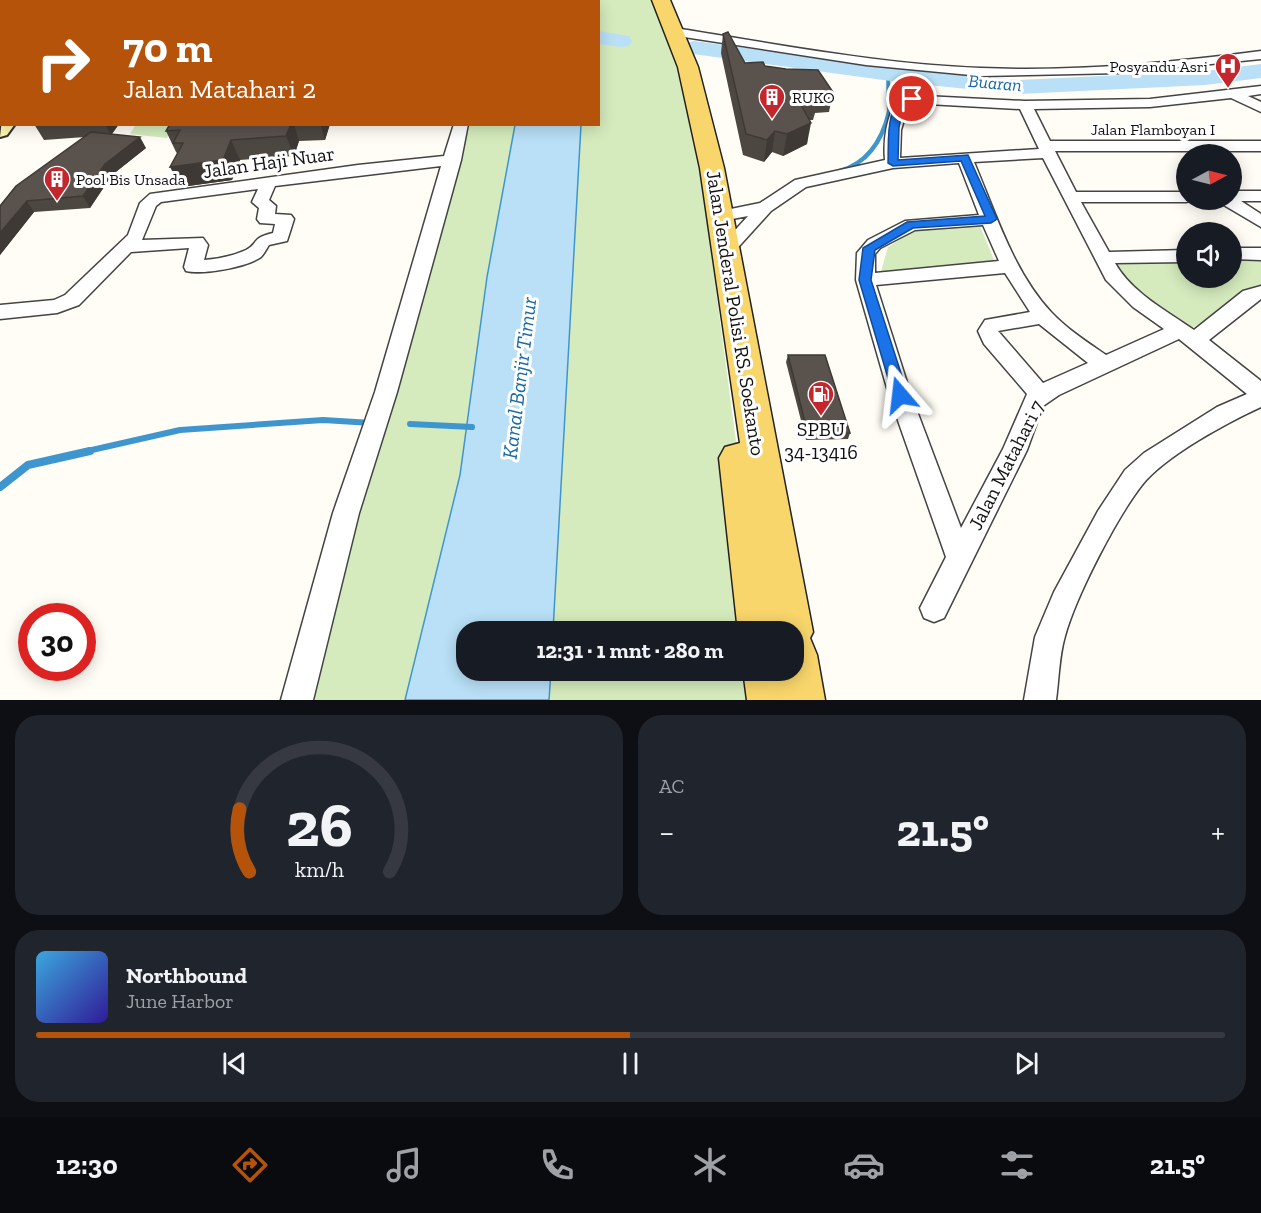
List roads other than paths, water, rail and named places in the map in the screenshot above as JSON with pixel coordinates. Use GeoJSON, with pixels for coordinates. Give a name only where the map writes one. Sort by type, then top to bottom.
{"type":"FeatureCollection","features":[{"type":"Feature","properties":{"kind":"main road","name":"Jalan Jenderal Polisi RS. Soekanto"},"geometry":{"type":"LineString","coordinates":[[652,0],[673,35]]}},
{"type":"Feature","properties":{"kind":"main road","name":"Jalan Jenderal Polisi RS. Soekanto"},"geometry":{"type":"LineString","coordinates":[[661,0],[682,65],[721,215],[787,621]]}},
{"type":"Feature","properties":{"kind":"main road","name":"Jalan Jenderal Polisi RS. Soekanto"},"geometry":{"type":"LineString","coordinates":[[721,215],[761,621]]}},
{"type":"Feature","properties":{"kind":"main road"},"geometry":{"type":"LineString","coordinates":[[768,681],[771,700]]}},
{"type":"Feature","properties":{"kind":"main road"},"geometry":{"type":"LineString","coordinates":[[798,681],[801,700]]}},
{"type":"Feature","properties":{"kind":"street"},"geometry":{"type":"LineString","coordinates":[[673,35],[979,72],[1127,70],[1261,55]]}},
{"type":"Feature","properties":{"kind":"street"},"geometry":{"type":"LineString","coordinates":[[893,163],[895,127],[900,104],[905,99],[1024,105],[1150,103],[1261,90]]}},
{"type":"Feature","properties":{"kind":"street"},"geometry":{"type":"LineString","coordinates":[[1234,94],[1261,108]]}},
{"type":"Feature","properties":{"kind":"street"},"geometry":{"type":"LineString","coordinates":[[1024,105],[1103,258],[1123,287],[1188,335],[1261,395],[1225,413],[1153,460],[1134,477],[1107,519],[1068,592],[1050,637],[1040,700]]}},
{"type":"Feature","properties":{"kind":"street"},"geometry":{"type":"LineString","coordinates":[[297,700],[346,513],[386,392],[453,160],[461,126]]}},
{"type":"Feature","properties":{"kind":"street","name":"Jalan Flamboyan I"},"geometry":{"type":"LineString","coordinates":[[721,215],[765,207],[801,183],[893,163],[1047,150],[1257,150]]}},
{"type":"Feature","properties":{"kind":"street"},"geometry":{"type":"LineString","coordinates":[[964,158],[1012,266],[1044,317],[1105,365]]}},
{"type":"Feature","properties":{"kind":"street","name":"Jalan Haji Nuar"},"geometry":{"type":"LineString","coordinates":[[0,312],[68,303],[127,247],[140,229],[148,203],[153,200],[358,170],[453,160]]}},
{"type":"Feature","properties":{"kind":"street"},"geometry":{"type":"LineString","coordinates":[[127,247],[199,242],[192,263],[193,267],[228,262],[254,253],[263,241],[281,237],[286,220],[266,219],[268,206],[260,202],[267,184]]}},
{"type":"Feature","properties":{"kind":"street"},"geometry":{"type":"LineString","coordinates":[[1242,196],[1261,196]]}},
{"type":"Feature","properties":{"kind":"street"},"geometry":{"type":"LineString","coordinates":[[1070,197],[1176,197]]}},
{"type":"Feature","properties":{"kind":"street"},"geometry":{"type":"LineString","coordinates":[[1242,209],[1261,222]]}},
{"type":"Feature","properties":{"kind":"street"},"geometry":{"type":"LineString","coordinates":[[960,557],[900,395],[865,280],[869,248],[905,227],[917,224],[991,219]]}},
{"type":"Feature","properties":{"kind":"street"},"geometry":{"type":"LineString","coordinates":[[1242,255],[1261,254]]}},
{"type":"Feature","properties":{"kind":"street"},"geometry":{"type":"LineString","coordinates":[[1103,258],[1176,256]]}},
{"type":"Feature","properties":{"kind":"street"},"geometry":{"type":"LineString","coordinates":[[865,280],[1012,266]]}},
{"type":"Feature","properties":{"kind":"street","name":"Jalan Matahari 7"},"geometry":{"type":"LineString","coordinates":[[934,608],[1015,450],[1034,401],[1040,394],[1105,365],[1188,335],[1258,297]]}},
{"type":"Feature","properties":{"kind":"street"},"geometry":{"type":"LineString","coordinates":[[1040,394],[991,339],[988,331],[992,326],[1044,317]]}},
{"type":"Feature","properties":{"kind":"water","name":"Kanal Banjir Timur"},"geometry":{"type":"Polygon","coordinates":[[[515,126],[581,126],[554,621],[456,621],[456,681],[550,681],[549,700],[405,700],[460,475],[487,277],[515,126]]]}},
{"type":"Feature","properties":{"kind":"waterway","name":"Buaran"},"geometry":{"type":"LineString","coordinates":[[600,37],[621,41]]}},
{"type":"Feature","properties":{"kind":"waterway","name":"Buaran"},"geometry":{"type":"LineString","coordinates":[[694,48],[898,75],[1019,87],[1205,78],[1261,71]]}},
{"type":"Feature","properties":{"kind":"waterway"},"geometry":{"type":"LineString","coordinates":[[888,74],[889,112]]}},
{"type":"Feature","properties":{"kind":"waterway"},"geometry":{"type":"LineString","coordinates":[[840,171],[858,162],[872,149],[878,141],[889,112]]}},
{"type":"Feature","properties":{"kind":"waterway"},"geometry":{"type":"LineString","coordinates":[[83,452],[180,430],[323,420],[372,423]]}},
{"type":"Feature","properties":{"kind":"waterway"},"geometry":{"type":"LineString","coordinates":[[410,424],[472,427]]}},
{"type":"Feature","properties":{"kind":"waterway"},"geometry":{"type":"LineString","coordinates":[[0,487],[28,465],[90,451]]}},
{"type":"Feature","properties":{"kind":"place","name":"Posyandu Asri"},"geometry":{"type":"Point","coordinates":[1228,89]}},
{"type":"Feature","properties":{"kind":"place","name":"RUKO"},"geometry":{"type":"Point","coordinates":[772,120]}},
{"type":"Feature","properties":{"kind":"place","name":"Pool Bis Unsada"},"geometry":{"type":"Point","coordinates":[57,202]}},
{"type":"Feature","properties":{"kind":"place","name":"SPBU 34-13416"},"geometry":{"type":"Point","coordinates":[821,417]}}]}
